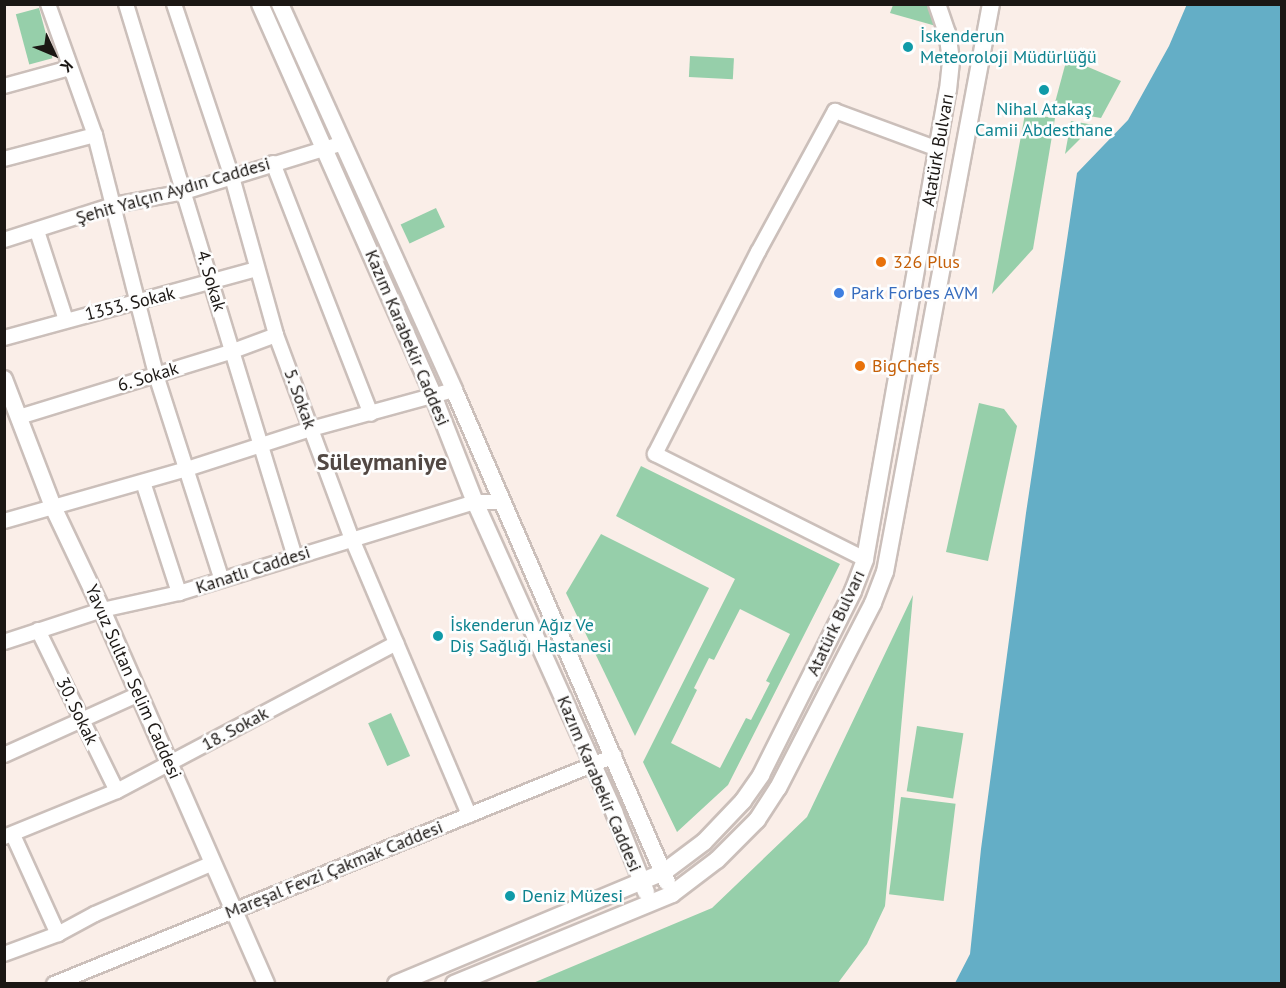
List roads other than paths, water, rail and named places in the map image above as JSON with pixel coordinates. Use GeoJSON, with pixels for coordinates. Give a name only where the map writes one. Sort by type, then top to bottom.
{"type":"FeatureCollection","features":[{"type":"Feature","properties":{"kind":"street"},"geometry":{"type":"LineString","coordinates":[[48,4],[95,135],[156,375],[222,580]]}},
{"type":"Feature","properties":{"kind":"street","name":"4. Sokak"},"geometry":{"type":"LineString","coordinates":[[126,4],[295,557]]}},
{"type":"Feature","properties":{"kind":"street","name":"5. Sokak"},"geometry":{"type":"LineString","coordinates":[[174,4],[232,177],[255,269],[276,335],[352,539],[469,815]]}},
{"type":"Feature","properties":{"kind":"street","name":"Kazım Karabekir Caddesi"},"geometry":{"type":"LineString","coordinates":[[260,4],[433,395],[475,502],[593,764],[650,904]]}},
{"type":"Feature","properties":{"kind":"street","name":"Kazım Karabekir Caddesi"},"geometry":{"type":"LineString","coordinates":[[280,4],[454,390],[672,894]]}},
{"type":"Feature","properties":{"kind":"street","name":"Atatürk Bulvarı"},"geometry":{"type":"LineString","coordinates":[[396,984],[664,872],[704,842],[743,801],[761,775],[853,591],[865,559],[938,148],[951,60],[947,33],[937,4]]}},
{"type":"Feature","properties":{"kind":"street","name":"Atatürk Bulvarı"},"geometry":{"type":"LineString","coordinates":[[454,984],[672,894],[717,861],[757,820],[778,789],[873,603],[885,572],[991,4]]}},
{"type":"Feature","properties":{"kind":"street"},"geometry":{"type":"LineString","coordinates":[[4,86],[70,68]]}},
{"type":"Feature","properties":{"kind":"street"},"geometry":{"type":"LineString","coordinates":[[865,559],[655,454],[758,252],[835,111],[938,148]]}},
{"type":"Feature","properties":{"kind":"street"},"geometry":{"type":"LineString","coordinates":[[4,159],[95,135]]}},
{"type":"Feature","properties":{"kind":"street","name":"Şehit Yalçın Aydın Caddesi"},"geometry":{"type":"LineString","coordinates":[[4,240],[114,205],[184,192],[343,142]]}},
{"type":"Feature","properties":{"kind":"street"},"geometry":{"type":"LineString","coordinates":[[273,163],[371,414]]}},
{"type":"Feature","properties":{"kind":"street"},"geometry":{"type":"LineString","coordinates":[[37,231],[66,320]]}},
{"type":"Feature","properties":{"kind":"street","name":"1353. Sokak"},"geometry":{"type":"LineString","coordinates":[[4,338],[255,269]]}},
{"type":"Feature","properties":{"kind":"street","name":"6. Sokak"},"geometry":{"type":"LineString","coordinates":[[20,417],[233,351],[276,335]]}},
{"type":"Feature","properties":{"kind":"street","name":"Yavuz Sultan Selim Caddesi"},"geometry":{"type":"LineString","coordinates":[[4,378],[54,509],[102,610],[266,984]]}},
{"type":"Feature","properties":{"kind":"street"},"geometry":{"type":"LineString","coordinates":[[4,521],[54,509],[311,429],[454,390]]}},
{"type":"Feature","properties":{"kind":"street"},"geometry":{"type":"LineString","coordinates":[[143,482],[179,593]]}},
{"type":"Feature","properties":{"kind":"street","name":"Kanatlı Caddesi"},"geometry":{"type":"LineString","coordinates":[[4,642],[102,610],[179,593],[475,502],[501,502]]}},
{"type":"Feature","properties":{"kind":"street","name":"30. Sokak"},"geometry":{"type":"LineString","coordinates":[[38,630],[117,791]]}},
{"type":"Feature","properties":{"kind":"street","name":"18. Sokak"},"geometry":{"type":"LineString","coordinates":[[9,836],[117,791],[396,643]]}},
{"type":"Feature","properties":{"kind":"street"},"geometry":{"type":"LineString","coordinates":[[4,755],[139,694]]}},
{"type":"Feature","properties":{"kind":"street","name":"Mareşal Fevzi Çakmak Caddesi"},"geometry":{"type":"LineString","coordinates":[[54,984],[614,756]]}},
{"type":"Feature","properties":{"kind":"street"},"geometry":{"type":"LineString","coordinates":[[9,836],[58,934]]}},
{"type":"Feature","properties":{"kind":"street"},"geometry":{"type":"LineString","coordinates":[[4,954],[58,934],[95,914],[213,863]]}},
{"type":"Feature","properties":{"kind":"water"},"geometry":{"type":"Polygon","coordinates":[[[1187,4],[1281,5],[1281,983],[955,983],[970,954],[981,849],[1026,513],[1077,173],[1128,120],[1169,46],[1187,4]]]}},
{"type":"Feature","properties":{"kind":"place","name":"İskenderun Meteoroloji Müdürlüğü"},"geometry":{"type":"Point","coordinates":[908,47]}},
{"type":"Feature","properties":{"kind":"place","name":"Nihal Atakaş Camii Abdesthane"},"geometry":{"type":"Point","coordinates":[1044,90]}},
{"type":"Feature","properties":{"kind":"place","name":"326 Plus"},"geometry":{"type":"Point","coordinates":[881,262]}},
{"type":"Feature","properties":{"kind":"place","name":"Park Forbes AVM"},"geometry":{"type":"Point","coordinates":[839,293]}},
{"type":"Feature","properties":{"kind":"place","name":"BigChefs"},"geometry":{"type":"Point","coordinates":[860,366]}},
{"type":"Feature","properties":{"kind":"place","name":"İskenderun Ağız Ve Diş Sağlığı Hastanesi"},"geometry":{"type":"Point","coordinates":[438,636]}},
{"type":"Feature","properties":{"kind":"place","name":"Deniz Müzesi"},"geometry":{"type":"Point","coordinates":[510,896]}},
{"type":"Feature","properties":{"kind":"district","name":"Süleymaniye"},"geometry":{"type":"Point","coordinates":[382,462]}}]}
